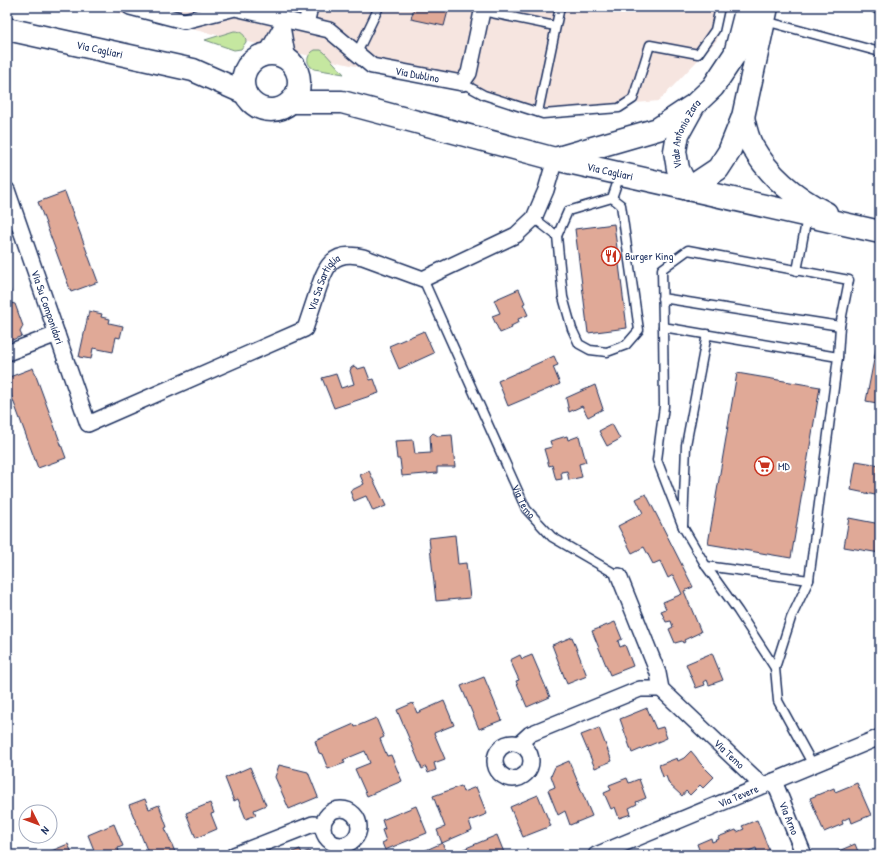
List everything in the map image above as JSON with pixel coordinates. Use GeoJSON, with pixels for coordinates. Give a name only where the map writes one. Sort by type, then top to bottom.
{"type":"FeatureCollection","features":[{"type":"Feature","properties":{"kind":"main road","name":"Viale Antonio Zara"},"geometry":{"type":"LineString","coordinates":[[747,7],[735,54],[713,87],[694,105],[678,134],[675,151],[678,169],[688,189],[718,169],[729,152],[743,116],[766,14]]}},
{"type":"Feature","properties":{"kind":"main road","name":"Via Cagliari"},"geometry":{"type":"LineString","coordinates":[[7,29],[193,70],[245,93],[253,104],[265,110],[279,109],[291,102],[342,102],[555,158],[880,232]]}},
{"type":"Feature","properties":{"kind":"main road"},"geometry":{"type":"LineString","coordinates":[[245,93],[243,79],[244,72],[256,58],[266,54]]}},
{"type":"Feature","properties":{"kind":"main road","name":"Via Cagliari"},"geometry":{"type":"LineString","coordinates":[[266,54],[278,55],[342,102]]}},
{"type":"Feature","properties":{"kind":"main road","name":"Via Cagliari"},"geometry":{"type":"LineString","coordinates":[[193,70],[248,66]]}},
{"type":"Feature","properties":{"kind":"main road"},"geometry":{"type":"LineString","coordinates":[[291,102],[297,92],[299,80],[293,67]]}},
{"type":"Feature","properties":{"kind":"main road"},"geometry":{"type":"LineString","coordinates":[[555,158],[658,129],[694,105]]}},
{"type":"Feature","properties":{"kind":"main road"},"geometry":{"type":"LineString","coordinates":[[743,116],[751,145],[779,181],[806,203],[848,225]]}},
{"type":"Feature","properties":{"kind":"street","name":"Via Dublino"},"geometry":{"type":"LineString","coordinates":[[130,7],[184,20],[236,8],[258,10],[282,22],[306,24],[329,30],[372,66],[462,83]]}},
{"type":"Feature","properties":{"kind":"street"},"geometry":{"type":"LineString","coordinates":[[306,24],[310,7]]}},
{"type":"Feature","properties":{"kind":"street"},"geometry":{"type":"LineString","coordinates":[[462,83],[469,73],[483,9]]}},
{"type":"Feature","properties":{"kind":"street"},"geometry":{"type":"LineString","coordinates":[[266,54],[282,22]]}},
{"type":"Feature","properties":{"kind":"street"},"geometry":{"type":"LineString","coordinates":[[282,22],[293,67]]}},
{"type":"Feature","properties":{"kind":"street"},"geometry":{"type":"LineString","coordinates":[[423,279],[516,235],[534,218],[546,190],[555,158]]}},
{"type":"Feature","properties":{"kind":"street","name":"Via Su Componidori"},"geometry":{"type":"LineString","coordinates":[[7,190],[88,424]]}},
{"type":"Feature","properties":{"kind":"street","name":"Via Sa Sartiglia"},"geometry":{"type":"LineString","coordinates":[[88,424],[305,329],[326,268],[334,260],[344,255],[354,254],[423,279]]}},
{"type":"Feature","properties":{"kind":"street"},"geometry":{"type":"LineString","coordinates":[[7,353],[57,334]]}},
{"type":"Feature","properties":{"kind":"street","name":"Via Temo"},"geometry":{"type":"LineString","coordinates":[[619,576],[658,673],[660,689],[768,783]]}},
{"type":"Feature","properties":{"kind":"street"},"geometry":{"type":"LineString","coordinates":[[519,744],[530,734],[640,689],[660,689]]}},
{"type":"Feature","properties":{"kind":"street","name":"Via Tevere"},"geometry":{"type":"LineString","coordinates":[[596,855],[880,737]]}},
{"type":"Feature","properties":{"kind":"street","name":"Via Arno"},"geometry":{"type":"LineString","coordinates":[[768,783],[804,855]]}},
{"type":"Feature","properties":{"kind":"street"},"geometry":{"type":"LineString","coordinates":[[234,855],[313,824],[323,825]]}},
{"type":"Feature","properties":{"kind":"lane"},"geometry":{"type":"LineString","coordinates":[[357,53],[379,7]]}},
{"type":"Feature","properties":{"kind":"lane"},"geometry":{"type":"LineString","coordinates":[[538,112],[560,7]]}},
{"type":"Feature","properties":{"kind":"lane"},"geometry":{"type":"LineString","coordinates":[[462,83],[484,95],[542,114],[619,108],[633,99],[650,45],[698,54],[715,30],[720,7]]}},
{"type":"Feature","properties":{"kind":"lane"},"geometry":{"type":"LineString","coordinates":[[483,9],[555,26]]}},
{"type":"Feature","properties":{"kind":"lane"},"geometry":{"type":"LineString","coordinates":[[766,14],[880,52]]}},
{"type":"Feature","properties":{"kind":"lane"},"geometry":{"type":"LineString","coordinates":[[612,198],[621,173]]}},
{"type":"Feature","properties":{"kind":"lane"},"geometry":{"type":"LineString","coordinates":[[612,198],[621,206],[639,330],[626,346],[607,352],[590,350],[579,344],[572,329],[563,297],[556,236],[568,211],[612,198]]}},
{"type":"Feature","properties":{"kind":"lane"},"geometry":{"type":"LineString","coordinates":[[797,271],[808,216]]}},
{"type":"Feature","properties":{"kind":"lane"},"geometry":{"type":"LineString","coordinates":[[534,218],[556,236]]}},
{"type":"Feature","properties":{"kind":"lane"},"geometry":{"type":"LineString","coordinates":[[775,668],[738,611],[706,566],[683,527],[657,460],[664,406],[662,269],[688,250],[849,280],[840,326],[838,356],[809,580],[791,618],[775,668],[778,701],[813,765]]}},
{"type":"Feature","properties":{"kind":"lane","name":"Via Temo"},"geometry":{"type":"LineString","coordinates":[[423,279],[526,509],[552,537],[619,576]]}},
{"type":"Feature","properties":{"kind":"lane"},"geometry":{"type":"LineString","coordinates":[[662,298],[840,326]]}},
{"type":"Feature","properties":{"kind":"lane"},"geometry":{"type":"LineString","coordinates":[[663,327],[838,356]]}},
{"type":"Feature","properties":{"kind":"lane"},"geometry":{"type":"LineString","coordinates":[[683,527],[686,446],[706,334]]}},
{"type":"Feature","properties":{"kind":"lane"},"geometry":{"type":"LineString","coordinates":[[706,566],[809,580]]}},
{"type":"Feature","properties":{"kind":"shaded area"},"geometry":{"type":"Polygon","coordinates":[[[92,7],[726,7],[717,40],[659,101],[552,110],[92,7]]]}},
{"type":"Feature","properties":{"kind":"green space"},"geometry":{"type":"Polygon","coordinates":[[[234,31],[241,33],[245,37],[246,42],[241,49],[234,50],[205,40],[234,31]]]}},
{"type":"Feature","properties":{"kind":"green space"},"geometry":{"type":"Polygon","coordinates":[[[315,50],[321,50],[324,52],[344,74],[314,69],[311,67],[308,62],[308,57],[315,50]]]}},
{"type":"Feature","properties":{"kind":"building"},"geometry":{"type":"Polygon","coordinates":[[[414,7],[449,7],[444,26],[411,19],[414,7]]]}},
{"type":"Feature","properties":{"kind":"building"},"geometry":{"type":"Polygon","coordinates":[[[65,192],[98,282],[71,292],[38,202],[65,192]]]}},
{"type":"Feature","properties":{"kind":"building"},"geometry":{"type":"Polygon","coordinates":[[[614,224],[627,328],[588,333],[575,229],[614,224]]]}},
{"type":"Feature","properties":{"kind":"building"},"geometry":{"type":"Polygon","coordinates":[[[7,282],[11,293],[9,295],[11,303],[15,304],[23,326],[20,332],[22,336],[7,342],[7,282]]]}},
{"type":"Feature","properties":{"kind":"building"},"geometry":{"type":"Polygon","coordinates":[[[519,289],[528,315],[518,319],[519,322],[511,326],[512,328],[500,333],[492,316],[500,313],[494,300],[519,289]]]}},
{"type":"Feature","properties":{"kind":"building"},"geometry":{"type":"Polygon","coordinates":[[[89,311],[102,314],[101,317],[110,319],[109,323],[123,326],[120,338],[116,337],[113,352],[93,348],[91,359],[79,357],[89,311]]]}},
{"type":"Feature","properties":{"kind":"building"},"geometry":{"type":"Polygon","coordinates":[[[424,331],[434,353],[399,369],[389,346],[424,331]]]}},
{"type":"Feature","properties":{"kind":"building"},"geometry":{"type":"Polygon","coordinates":[[[877,344],[880,344],[880,401],[877,403],[866,401],[877,344]]]}},
{"type":"Feature","properties":{"kind":"building"},"geometry":{"type":"Polygon","coordinates":[[[554,356],[558,365],[553,367],[560,384],[508,406],[498,381],[554,356]]]}},
{"type":"Feature","properties":{"kind":"building"},"geometry":{"type":"Polygon","coordinates":[[[354,366],[358,369],[365,367],[370,380],[374,379],[379,393],[334,408],[322,378],[336,374],[341,388],[354,384],[350,371],[354,366]]]}},
{"type":"Feature","properties":{"kind":"building"},"geometry":{"type":"Polygon","coordinates":[[[33,368],[66,458],[38,468],[7,384],[7,378],[33,368]]]}},
{"type":"Feature","properties":{"kind":"building","name":"MD"},"geometry":{"type":"Polygon","coordinates":[[[737,373],[820,387],[791,558],[708,544],[737,373]]]}},
{"type":"Feature","properties":{"kind":"building"},"geometry":{"type":"Polygon","coordinates":[[[595,385],[603,409],[588,417],[582,406],[569,412],[566,398],[595,385]]]}},
{"type":"Feature","properties":{"kind":"building"},"geometry":{"type":"Polygon","coordinates":[[[880,408],[880,432],[876,431],[880,408]]]}},
{"type":"Feature","properties":{"kind":"building"},"geometry":{"type":"Polygon","coordinates":[[[612,424],[620,439],[607,446],[599,431],[612,424]]]}},
{"type":"Feature","properties":{"kind":"building"},"geometry":{"type":"Polygon","coordinates":[[[433,433],[438,436],[452,435],[455,467],[437,467],[437,473],[402,476],[400,459],[397,459],[395,441],[413,440],[415,454],[431,453],[430,436],[433,433]]]}},
{"type":"Feature","properties":{"kind":"building"},"geometry":{"type":"Polygon","coordinates":[[[567,436],[568,440],[579,436],[586,462],[579,464],[582,477],[569,480],[567,471],[561,472],[562,479],[556,480],[552,465],[549,466],[544,449],[552,447],[550,441],[567,436]]]}},
{"type":"Feature","properties":{"kind":"building"},"geometry":{"type":"Polygon","coordinates":[[[856,461],[880,465],[880,496],[851,490],[856,461]]]}},
{"type":"Feature","properties":{"kind":"building"},"geometry":{"type":"Polygon","coordinates":[[[369,471],[386,506],[373,511],[366,496],[354,501],[350,491],[364,484],[360,475],[369,471]]]}},
{"type":"Feature","properties":{"kind":"building"},"geometry":{"type":"Polygon","coordinates":[[[646,494],[693,587],[684,591],[701,632],[684,640],[685,642],[683,643],[682,641],[675,643],[669,629],[673,627],[671,621],[666,622],[661,611],[666,609],[663,602],[682,594],[673,575],[668,578],[660,561],[653,564],[644,547],[632,553],[618,526],[643,513],[636,499],[646,494]]]}},
{"type":"Feature","properties":{"kind":"building"},"geometry":{"type":"Polygon","coordinates":[[[849,518],[880,524],[880,553],[844,547],[849,518]]]}},
{"type":"Feature","properties":{"kind":"building"},"geometry":{"type":"Polygon","coordinates":[[[455,535],[458,564],[466,563],[470,598],[436,601],[429,538],[455,535]]]}},
{"type":"Feature","properties":{"kind":"building"},"geometry":{"type":"Polygon","coordinates":[[[615,622],[622,639],[618,641],[620,647],[625,645],[633,666],[610,675],[592,631],[615,622]]]}},
{"type":"Feature","properties":{"kind":"building"},"geometry":{"type":"Polygon","coordinates":[[[572,637],[587,676],[567,684],[552,645],[572,637]]]}},
{"type":"Feature","properties":{"kind":"building"},"geometry":{"type":"Polygon","coordinates":[[[712,653],[723,680],[709,685],[707,680],[704,682],[705,685],[696,688],[686,664],[712,653]]]}},
{"type":"Feature","properties":{"kind":"building"},"geometry":{"type":"Polygon","coordinates":[[[520,655],[522,659],[532,655],[550,697],[527,707],[516,681],[519,680],[510,660],[520,655]]]}},
{"type":"Feature","properties":{"kind":"building"},"geometry":{"type":"Polygon","coordinates":[[[484,677],[502,720],[479,729],[461,686],[484,677]]]}},
{"type":"Feature","properties":{"kind":"building"},"geometry":{"type":"Polygon","coordinates":[[[444,701],[454,725],[434,733],[445,759],[434,763],[436,770],[428,773],[426,767],[422,769],[397,710],[413,703],[417,713],[444,701]]]}},
{"type":"Feature","properties":{"kind":"building"},"geometry":{"type":"Polygon","coordinates":[[[647,708],[656,729],[663,727],[667,738],[632,753],[620,719],[647,708]]]}},
{"type":"Feature","properties":{"kind":"building"},"geometry":{"type":"Polygon","coordinates":[[[376,718],[384,737],[380,739],[387,756],[391,755],[402,781],[367,796],[355,769],[370,763],[365,751],[343,760],[345,763],[328,769],[322,754],[319,753],[315,741],[354,724],[355,727],[376,718]]]}},
{"type":"Feature","properties":{"kind":"building"},"geometry":{"type":"Polygon","coordinates":[[[599,728],[612,761],[595,768],[581,735],[599,728]]]}},
{"type":"Feature","properties":{"kind":"building"},"geometry":{"type":"Polygon","coordinates":[[[691,751],[700,763],[714,777],[703,788],[700,785],[690,795],[686,791],[682,796],[669,784],[666,776],[663,777],[659,765],[677,758],[678,761],[684,758],[691,751]]]}},
{"type":"Feature","properties":{"kind":"building"},"geometry":{"type":"Polygon","coordinates":[[[569,761],[592,816],[570,825],[565,811],[558,815],[548,790],[555,787],[551,776],[555,767],[569,761]]]}},
{"type":"Feature","properties":{"kind":"building"},"geometry":{"type":"Polygon","coordinates":[[[279,765],[308,772],[318,797],[289,809],[275,777],[279,765]]]}},
{"type":"Feature","properties":{"kind":"building"},"geometry":{"type":"Polygon","coordinates":[[[250,767],[266,805],[254,810],[256,815],[246,819],[238,799],[234,801],[225,778],[250,767]]]}},
{"type":"Feature","properties":{"kind":"building"},"geometry":{"type":"Polygon","coordinates":[[[627,778],[629,783],[639,779],[646,798],[636,802],[637,804],[629,808],[631,814],[619,818],[615,807],[611,809],[604,793],[611,790],[609,785],[627,778]]]}},
{"type":"Feature","properties":{"kind":"building"},"geometry":{"type":"Polygon","coordinates":[[[857,783],[871,815],[852,823],[850,817],[842,821],[843,824],[824,832],[810,798],[834,788],[835,792],[857,783]]]}},
{"type":"Feature","properties":{"kind":"building"},"geometry":{"type":"Polygon","coordinates":[[[461,786],[463,792],[476,787],[487,814],[469,821],[472,830],[442,843],[437,830],[445,827],[433,796],[461,786]]]}},
{"type":"Feature","properties":{"kind":"building"},"geometry":{"type":"Polygon","coordinates":[[[538,795],[551,826],[523,837],[510,807],[538,795]]]}},
{"type":"Feature","properties":{"kind":"building"},"geometry":{"type":"Polygon","coordinates":[[[145,799],[149,809],[159,805],[167,827],[165,828],[175,852],[166,855],[149,855],[129,805],[145,799]]]}},
{"type":"Feature","properties":{"kind":"building"},"geometry":{"type":"Polygon","coordinates":[[[210,803],[214,813],[211,814],[217,829],[196,838],[186,813],[210,803]]]}},
{"type":"Feature","properties":{"kind":"building"},"geometry":{"type":"Polygon","coordinates":[[[416,806],[427,833],[385,850],[382,843],[386,841],[382,830],[385,829],[382,820],[416,806]]]}},
{"type":"Feature","properties":{"kind":"building"},"geometry":{"type":"Polygon","coordinates":[[[757,820],[771,855],[758,855],[756,848],[739,855],[701,855],[697,844],[711,838],[712,842],[719,839],[718,837],[736,830],[737,832],[744,829],[742,826],[757,820]]]}},
{"type":"Feature","properties":{"kind":"building"},"geometry":{"type":"Polygon","coordinates":[[[114,824],[123,846],[118,848],[120,855],[96,855],[88,835],[114,824]]]}},
{"type":"Feature","properties":{"kind":"building"},"geometry":{"type":"Polygon","coordinates":[[[497,835],[505,855],[461,855],[459,851],[497,835]]]}},
{"type":"Feature","properties":{"kind":"building"},"geometry":{"type":"Polygon","coordinates":[[[442,843],[448,855],[425,855],[424,851],[442,843]]]}},
{"type":"Feature","properties":{"kind":"building"},"geometry":{"type":"Polygon","coordinates":[[[68,844],[73,855],[42,855],[68,844]]]}},
{"type":"Feature","properties":{"kind":"building"},"geometry":{"type":"Polygon","coordinates":[[[855,844],[859,854],[862,853],[863,855],[834,855],[834,853],[855,844]]]}},
{"type":"Feature","properties":{"kind":"building"},"geometry":{"type":"Polygon","coordinates":[[[300,849],[302,853],[309,851],[311,855],[286,855],[300,849]]]}},
{"type":"Feature","properties":{"kind":"place","name":"Burger King"},"geometry":{"type":"Point","coordinates":[611,256]}},
{"type":"Feature","properties":{"kind":"place","name":"MD"},"geometry":{"type":"Point","coordinates":[764,466]}}]}
